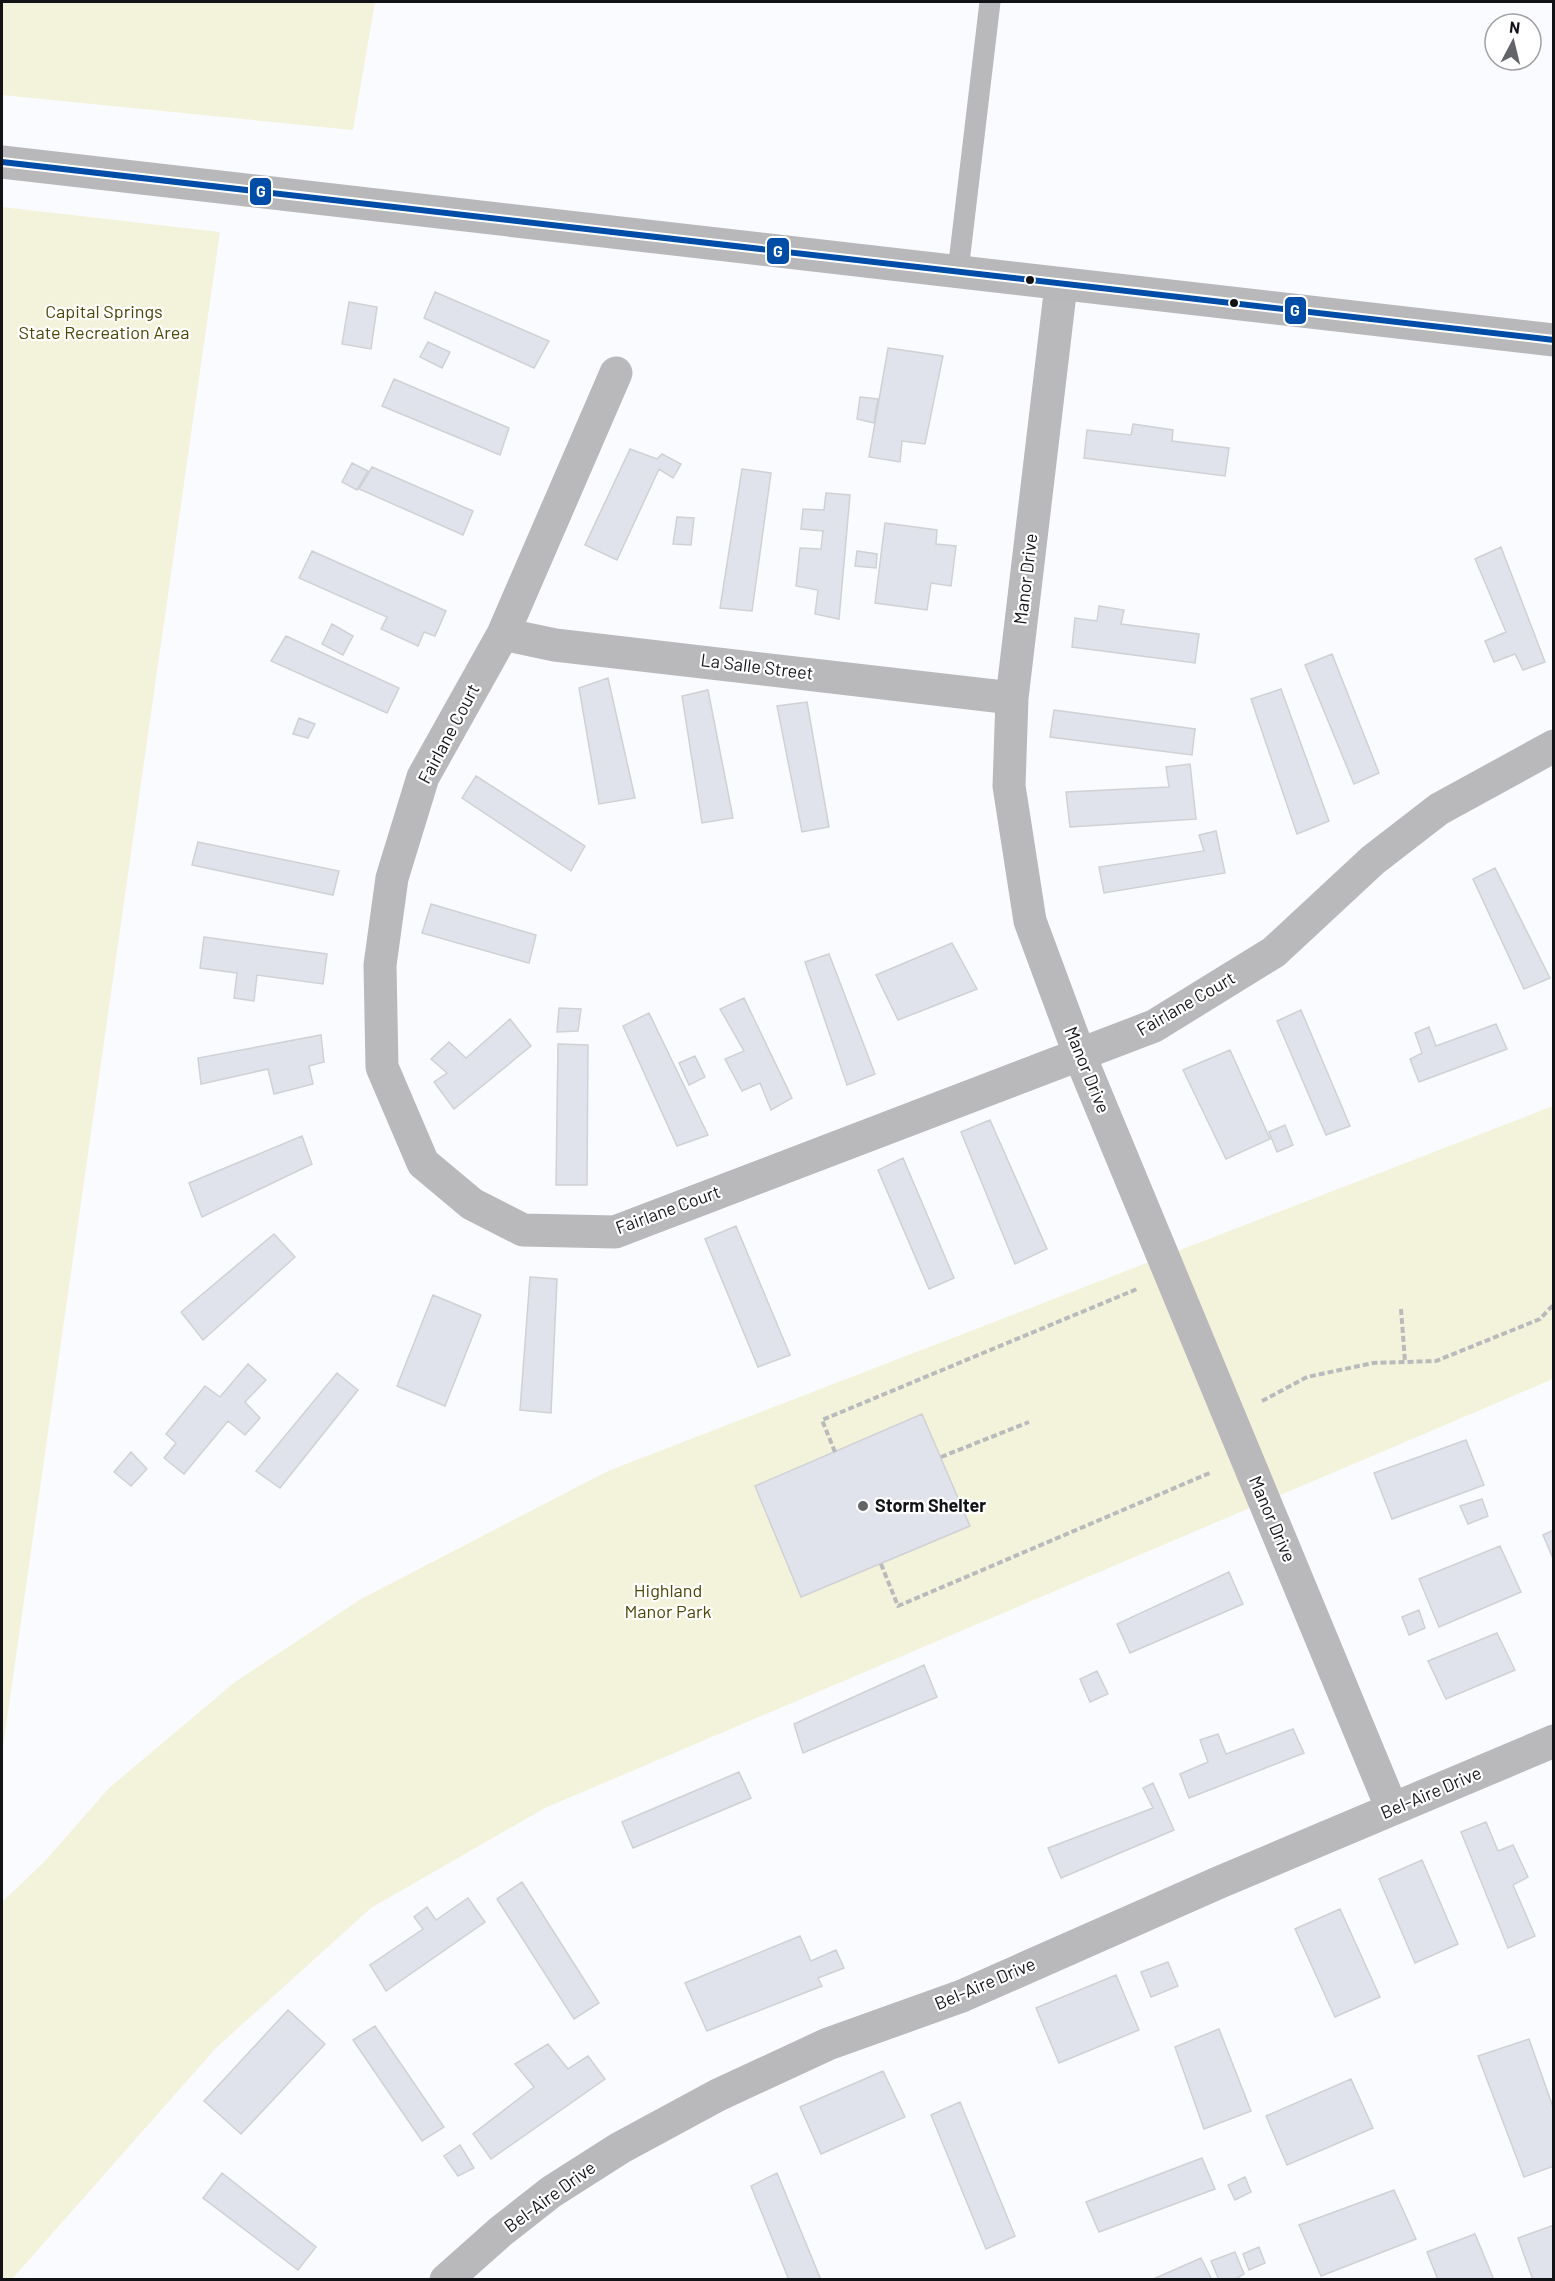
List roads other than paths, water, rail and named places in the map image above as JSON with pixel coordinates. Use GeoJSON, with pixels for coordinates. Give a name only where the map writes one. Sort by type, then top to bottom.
{"type":"FeatureCollection","features":[{"type":"Feature","properties":{"kind":"street"},"geometry":{"type":"LineString","coordinates":[[2,162],[1554,340]]}},
{"type":"Feature","properties":{"kind":"street","name":"Manor Drive"},"geometry":{"type":"LineString","coordinates":[[1061,285],[1012,698],[1009,786],[1030,921],[1080,1056],[1392,1809]]}},
{"type":"Feature","properties":{"kind":"street","name":"Fairlane Court"},"geometry":{"type":"LineString","coordinates":[[616,373],[503,634],[423,777],[392,878],[380,965],[382,1067],[423,1163],[472,1204],[523,1230],[615,1232],[1154,1026],[1274,952],[1373,860],[1439,809],[1554,746]]}},
{"type":"Feature","properties":{"kind":"street","name":"La Salle Street"},"geometry":{"type":"LineString","coordinates":[[503,634],[555,645],[1012,698]]}},
{"type":"Feature","properties":{"kind":"street","name":"Bel-Aire Drive"},"geometry":{"type":"LineString","coordinates":[[446,2280],[500,2232],[551,2192],[620,2148],[718,2095],[828,2044],[962,1996],[1220,1882],[1554,1741]]}},
{"type":"Feature","properties":{"kind":"lane"},"geometry":{"type":"LineString","coordinates":[[958,271],[990,2]]}},
{"type":"Feature","properties":{"kind":"place","name":"Storm Shelter"},"geometry":{"type":"Point","coordinates":[863,1506]}},
{"type":"Feature","properties":{"kind":"park label","name":"Capital Springs State Recreation Area"},"geometry":{"type":"Point","coordinates":[104,322]}},
{"type":"Feature","properties":{"kind":"park label","name":"Highland Manor Park"},"geometry":{"type":"Point","coordinates":[668,1601]}}]}
